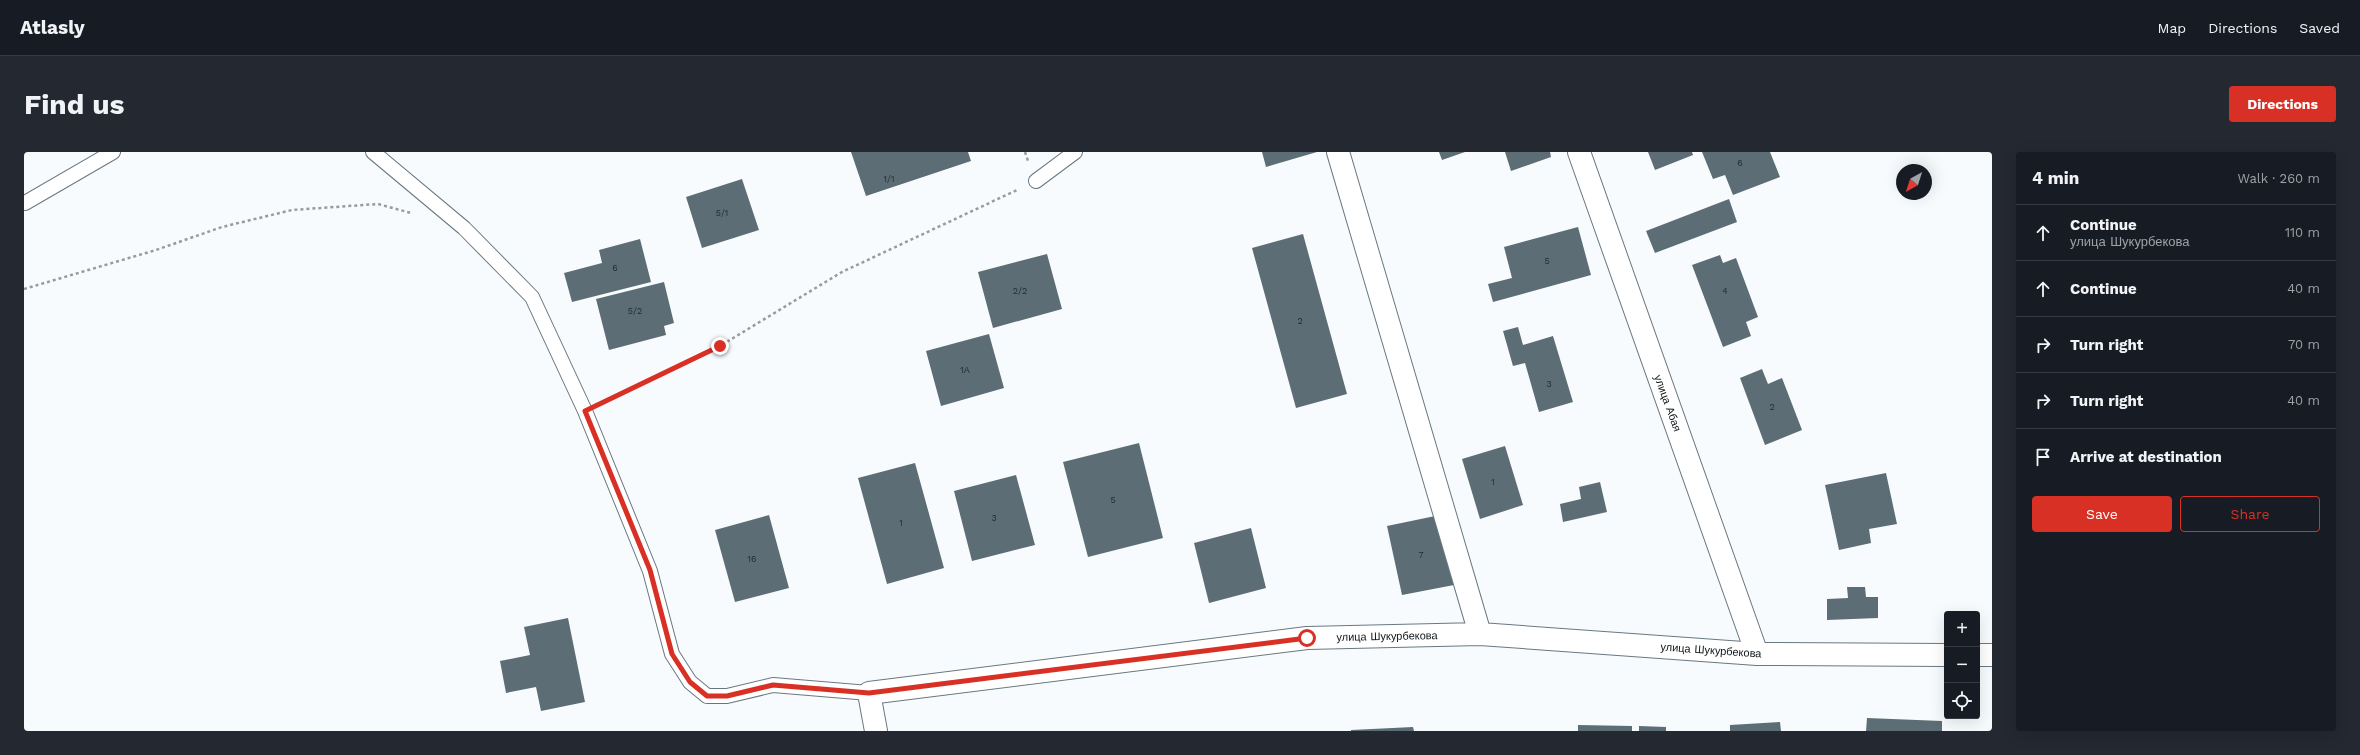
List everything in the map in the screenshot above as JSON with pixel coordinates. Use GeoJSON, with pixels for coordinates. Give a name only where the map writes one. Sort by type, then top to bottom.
{"type":"FeatureCollection","features":[{"type":"Feature","properties":{"kind":"street"},"geometry":{"type":"LineString","coordinates":[[1338,152],[1480,634]]}},
{"type":"Feature","properties":{"kind":"street","name":"улица Абая"},"geometry":{"type":"LineString","coordinates":[[1579,152],[1757,654]]}},
{"type":"Feature","properties":{"kind":"street","name":"улица Шукурбекова"},"geometry":{"type":"LineString","coordinates":[[869,693],[1307,638],[1480,634],[1757,654],[1944,655]]}},
{"type":"Feature","properties":{"kind":"street"},"geometry":{"type":"LineString","coordinates":[[1980,655],[1992,655]]}},
{"type":"Feature","properties":{"kind":"street"},"geometry":{"type":"LineString","coordinates":[[869,693],[876,731]]}},
{"type":"Feature","properties":{"kind":"lane"},"geometry":{"type":"LineString","coordinates":[[25,203],[113,152]]}},
{"type":"Feature","properties":{"kind":"lane"},"geometry":{"type":"LineString","coordinates":[[373,152],[464,228],[532,296],[585,411],[650,570],[672,654],[690,682],[707,696],[727,696],[773,685],[869,693]]}},
{"type":"Feature","properties":{"kind":"lane"},"geometry":{"type":"LineString","coordinates":[[1036,181],[1075,152]]}},
{"type":"Feature","properties":{"kind":"path"},"geometry":{"type":"LineString","coordinates":[[585,411],[720,346],[842,272],[1036,181],[1025,152]]}},
{"type":"Feature","properties":{"kind":"path"},"geometry":{"type":"LineString","coordinates":[[24,289],[156,250],[222,227],[292,210],[378,204],[414,214]]}},
{"type":"Feature","properties":{"kind":"building"},"geometry":{"type":"Polygon","coordinates":[[[851,152],[968,152],[971,161],[866,196],[851,152]]]}},
{"type":"Feature","properties":{"kind":"building"},"geometry":{"type":"Polygon","coordinates":[[[1262,152],[1317,152],[1266,167],[1262,152]]]}},
{"type":"Feature","properties":{"kind":"building"},"geometry":{"type":"Polygon","coordinates":[[[1439,152],[1465,152],[1442,160],[1439,152]]]}},
{"type":"Feature","properties":{"kind":"building"},"geometry":{"type":"Polygon","coordinates":[[[1505,152],[1550,152],[1551,157],[1511,171],[1505,152]]]}},
{"type":"Feature","properties":{"kind":"building"},"geometry":{"type":"Polygon","coordinates":[[[1648,152],[1692,152],[1693,155],[1655,170],[1648,152]]]}},
{"type":"Feature","properties":{"kind":"building"},"geometry":{"type":"Polygon","coordinates":[[[1702,152],[1770,152],[1780,177],[1733,195],[1725,175],[1713,179],[1702,152]]]}},
{"type":"Feature","properties":{"kind":"building"},"geometry":{"type":"Polygon","coordinates":[[[742,179],[759,230],[702,248],[686,197],[742,179]]]}},
{"type":"Feature","properties":{"kind":"building"},"geometry":{"type":"Polygon","coordinates":[[[1729,199],[1737,222],[1655,253],[1646,231],[1729,199]]]}},
{"type":"Feature","properties":{"kind":"building"},"geometry":{"type":"Polygon","coordinates":[[[1578,227],[1591,275],[1493,302],[1488,284],[1512,278],[1504,247],[1578,227]]]}},
{"type":"Feature","properties":{"kind":"building"},"geometry":{"type":"Polygon","coordinates":[[[1303,234],[1347,394],[1296,408],[1252,248],[1303,234]]]}},
{"type":"Feature","properties":{"kind":"building"},"geometry":{"type":"Polygon","coordinates":[[[640,239],[651,282],[572,302],[564,273],[602,263],[599,250],[640,239]]]}},
{"type":"Feature","properties":{"kind":"building"},"geometry":{"type":"Polygon","coordinates":[[[1047,254],[1062,309],[993,328],[978,272],[1047,254]]]}},
{"type":"Feature","properties":{"kind":"building"},"geometry":{"type":"Polygon","coordinates":[[[1720,255],[1723,263],[1736,258],[1758,317],[1746,322],[1751,336],[1723,347],[1692,265],[1720,255]]]}},
{"type":"Feature","properties":{"kind":"building"},"geometry":{"type":"Polygon","coordinates":[[[664,282],[674,323],[664,326],[666,335],[609,350],[596,299],[664,282]]]}},
{"type":"Feature","properties":{"kind":"building"},"geometry":{"type":"Polygon","coordinates":[[[1518,327],[1523,345],[1553,336],[1573,402],[1539,412],[1525,363],[1513,366],[1503,331],[1518,327]]]}},
{"type":"Feature","properties":{"kind":"building"},"geometry":{"type":"Polygon","coordinates":[[[989,334],[1004,388],[941,406],[926,351],[989,334]]]}},
{"type":"Feature","properties":{"kind":"building"},"geometry":{"type":"Polygon","coordinates":[[[1762,369],[1768,384],[1782,378],[1802,430],[1765,445],[1740,378],[1762,369]]]}},
{"type":"Feature","properties":{"kind":"building"},"geometry":{"type":"Polygon","coordinates":[[[1139,443],[1163,538],[1088,557],[1063,462],[1139,443]]]}},
{"type":"Feature","properties":{"kind":"building"},"geometry":{"type":"Polygon","coordinates":[[[1505,446],[1523,505],[1480,519],[1462,459],[1505,446]]]}},
{"type":"Feature","properties":{"kind":"building"},"geometry":{"type":"Polygon","coordinates":[[[915,463],[944,568],[887,584],[858,478],[915,463]]]}},
{"type":"Feature","properties":{"kind":"building"},"geometry":{"type":"Polygon","coordinates":[[[1886,473],[1897,524],[1869,529],[1871,543],[1839,550],[1825,485],[1886,473]]]}},
{"type":"Feature","properties":{"kind":"building"},"geometry":{"type":"Polygon","coordinates":[[[1016,475],[1035,545],[972,561],[954,491],[1016,475]]]}},
{"type":"Feature","properties":{"kind":"building"},"geometry":{"type":"Polygon","coordinates":[[[1600,482],[1607,512],[1563,522],[1560,504],[1581,499],[1579,487],[1600,482]]]}},
{"type":"Feature","properties":{"kind":"building"},"geometry":{"type":"Polygon","coordinates":[[[769,515],[789,588],[735,602],[715,530],[769,515]]]}},
{"type":"Feature","properties":{"kind":"building"},"geometry":{"type":"Polygon","coordinates":[[[1440,515],[1454,585],[1402,595],[1387,526],[1440,515]]]}},
{"type":"Feature","properties":{"kind":"building"},"geometry":{"type":"Polygon","coordinates":[[[1251,528],[1266,588],[1209,603],[1194,543],[1251,528]]]}},
{"type":"Feature","properties":{"kind":"building"},"geometry":{"type":"Polygon","coordinates":[[[1847,587],[1865,587],[1866,597],[1878,597],[1878,618],[1827,620],[1827,599],[1848,598],[1847,587]]]}},
{"type":"Feature","properties":{"kind":"building"},"geometry":{"type":"Polygon","coordinates":[[[568,618],[585,702],[541,711],[536,687],[506,693],[500,661],[530,655],[524,627],[568,618]]]}},
{"type":"Feature","properties":{"kind":"building"},"geometry":{"type":"Polygon","coordinates":[[[1867,718],[1942,721],[1942,731],[1866,731],[1867,718]]]}},
{"type":"Feature","properties":{"kind":"building"},"geometry":{"type":"Polygon","coordinates":[[[1780,722],[1781,731],[1730,731],[1730,725],[1780,722]]]}},
{"type":"Feature","properties":{"kind":"building"},"geometry":{"type":"Polygon","coordinates":[[[1578,725],[1632,726],[1632,731],[1578,731],[1578,725]]]}},
{"type":"Feature","properties":{"kind":"building"},"geometry":{"type":"Polygon","coordinates":[[[1639,726],[1666,727],[1666,731],[1639,731],[1639,726]]]}},
{"type":"Feature","properties":{"kind":"building"},"geometry":{"type":"Polygon","coordinates":[[[1413,727],[1414,731],[1351,731],[1351,730],[1413,727]]]}},
{"type":"Feature","properties":{"kind":"route"},"geometry":{"type":"LineString","coordinates":[[720,346],[585,411],[650,570],[672,654],[690,682],[707,696],[727,696],[773,685],[869,693],[1307,638]]}}]}
